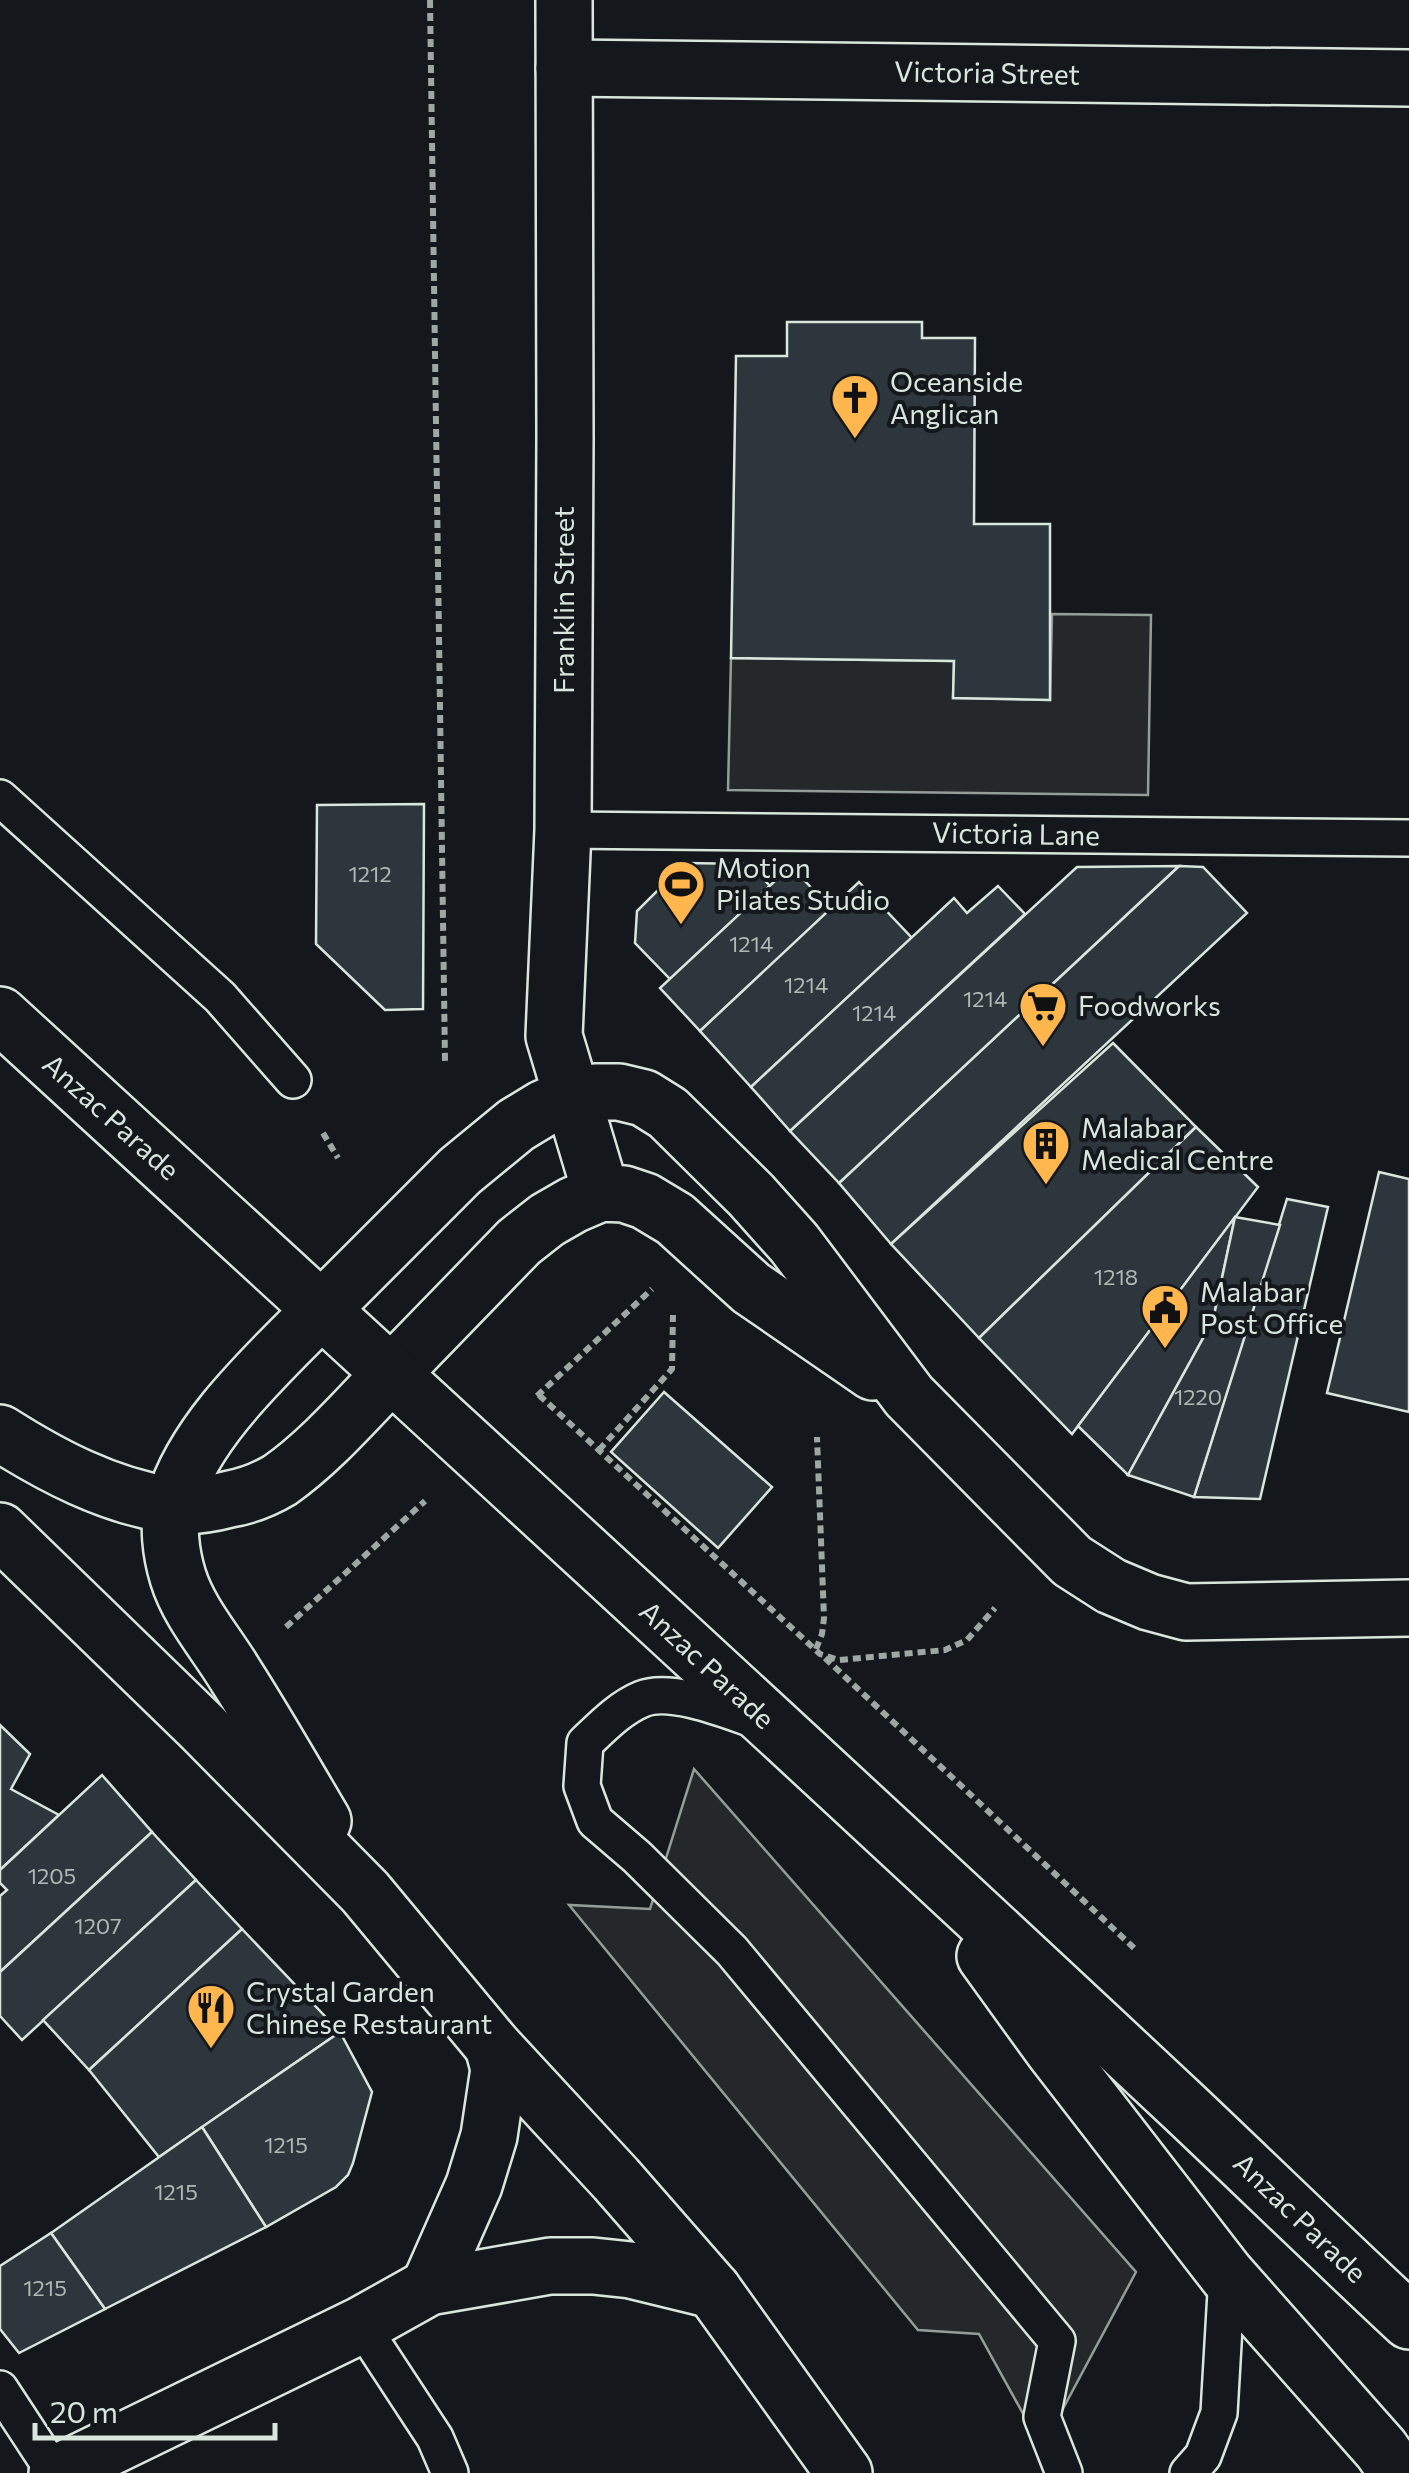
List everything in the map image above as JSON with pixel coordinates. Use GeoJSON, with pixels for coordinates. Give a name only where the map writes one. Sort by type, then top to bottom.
{"type":"FeatureCollection","features":[{"type":"Feature","properties":{"kind":"main road","name":"Franklin Street"},"geometry":{"type":"LineString","coordinates":[[564,0],[563,830],[554,1036],[601,1194]]}},
{"type":"Feature","properties":{"kind":"main road","name":"Victoria Street"},"geometry":{"type":"LineString","coordinates":[[564,68],[1409,78]]}},
{"type":"Feature","properties":{"kind":"main road","name":"Anzac Parade"},"geometry":{"type":"LineString","coordinates":[[0,1015],[771,1724],[1409,2321]]}},
{"type":"Feature","properties":{"kind":"main road"},"geometry":{"type":"LineString","coordinates":[[365,1892],[178,1579],[170,1529],[172,1506],[179,1485],[218,1420],[322,1309],[460,1171],[516,1125],[572,1096],[620,1092],[644,1098],[668,1113],[794,1243],[909,1396],[1072,1561],[1111,1586],[1186,1612],[1409,1608]]}},
{"type":"Feature","properties":{"kind":"main road"},"geometry":{"type":"LineString","coordinates":[[0,1433],[44,1461],[124,1494],[172,1506],[245,1496],[277,1482],[308,1458],[519,1242],[560,1212],[601,1194],[624,1194],[645,1201],[674,1219],[751,1288],[909,1396]]}},
{"type":"Feature","properties":{"kind":"main road"},"geometry":{"type":"LineString","coordinates":[[0,1530],[365,1892],[493,2046],[713,2290],[844,2473]]}},
{"type":"Feature","properties":{"kind":"main road"},"geometry":{"type":"LineString","coordinates":[[909,1852],[1053,2050],[1227,2275],[1382,2449],[1398,2473]]}},
{"type":"Feature","properties":{"kind":"main road"},"geometry":{"type":"LineString","coordinates":[[430,2287],[474,2185],[488,2136],[499,2069],[493,2046]]}},
{"type":"Feature","properties":{"kind":"main road"},"geometry":{"type":"LineString","coordinates":[[56,2473],[361,2325],[430,2287],[550,2266],[592,2266],[630,2270],[713,2290]]}},
{"type":"Feature","properties":{"kind":"lane"},"geometry":{"type":"LineString","coordinates":[[0,798],[220,997],[292,1080]]}},
{"type":"Feature","properties":{"kind":"lane","name":"Victoria Lane"},"geometry":{"type":"LineString","coordinates":[[563,830],[1409,838]]}},
{"type":"Feature","properties":{"kind":"lane"},"geometry":{"type":"LineString","coordinates":[[771,1724],[684,1697],[644,1697],[612,1717],[585,1743],[582,1786],[595,1822],[637,1857],[732,1951],[1058,2341],[1042,2417],[1064,2473]]}},
{"type":"Feature","properties":{"kind":"lane"},"geometry":{"type":"LineString","coordinates":[[1188,2473],[1204,2456],[1219,2413],[1227,2275]]}},
{"type":"Feature","properties":{"kind":"lane"},"geometry":{"type":"LineString","coordinates":[[361,2325],[435,2438],[450,2473]]}},
{"type":"Feature","properties":{"kind":"lane"},"geometry":{"type":"LineString","coordinates":[[0,2389],[56,2473]]}},
{"type":"Feature","properties":{"kind":"path"},"geometry":{"type":"LineString","coordinates":[[430,0],[445,1060]]}},
{"type":"Feature","properties":{"kind":"path"},"geometry":{"type":"LineString","coordinates":[[532,1400],[658,1284]]}},
{"type":"Feature","properties":{"kind":"path"},"geometry":{"type":"LineString","coordinates":[[599,1450],[672,1370],[674,1300]]}},
{"type":"Feature","properties":{"kind":"path"},"geometry":{"type":"LineString","coordinates":[[539,1394],[1134,1948]]}},
{"type":"Feature","properties":{"kind":"path"},"geometry":{"type":"LineString","coordinates":[[817,1436],[824,1618],[818,1651]]}},
{"type":"Feature","properties":{"kind":"path"},"geometry":{"type":"LineString","coordinates":[[279,1633],[437,1490]]}},
{"type":"Feature","properties":{"kind":"path"},"geometry":{"type":"LineString","coordinates":[[818,1651],[839,1660],[945,1650],[967,1640],[995,1608]]}},
{"type":"Feature","properties":{"kind":"shaded area"},"geometry":{"type":"Polygon","coordinates":[[[1052,614],[1151,615],[1148,795],[728,790],[731,658],[954,661],[953,698],[1050,700],[1052,614]]]}},
{"type":"Feature","properties":{"kind":"shaded area"},"geometry":{"type":"Polygon","coordinates":[[[694,1769],[1136,2272],[1042,2448],[979,2334],[918,2330],[569,1905],[650,1909],[694,1769]]]}},
{"type":"Feature","properties":{"kind":"building","name":"Oceanside Anglican"},"geometry":{"type":"Polygon","coordinates":[[[787,322],[922,322],[922,338],[975,338],[974,524],[1050,524],[1050,700],[953,698],[954,661],[731,658],[736,356],[787,356],[787,322]]]}},
{"type":"Feature","properties":{"kind":"building"},"geometry":{"type":"Polygon","coordinates":[[[424,804],[423,1009],[385,1010],[316,944],[317,805],[424,804]]]}},
{"type":"Feature","properties":{"kind":"building","name":"Motion Pilates Studio"},"geometry":{"type":"Polygon","coordinates":[[[685,863],[749,864],[770,886],[670,979],[635,943],[637,911],[685,863]]]}},
{"type":"Feature","properties":{"kind":"building"},"geometry":{"type":"Polygon","coordinates":[[[791,866],[831,909],[700,1031],[660,988],[791,866]]]}},
{"type":"Feature","properties":{"kind":"building","name":"Foodworks"},"geometry":{"type":"Polygon","coordinates":[[[1179,866],[1203,867],[1247,913],[891,1244],[839,1183],[1179,866]]]}},
{"type":"Feature","properties":{"kind":"building"},"geometry":{"type":"Polygon","coordinates":[[[1179,866],[839,1183],[790,1131],[1077,867],[1179,866]]]}},
{"type":"Feature","properties":{"kind":"building"},"geometry":{"type":"Polygon","coordinates":[[[859,882],[912,938],[751,1087],[700,1031],[859,882]]]}},
{"type":"Feature","properties":{"kind":"building"},"geometry":{"type":"Polygon","coordinates":[[[998,886],[1025,914],[790,1131],[751,1087],[954,898],[967,913],[998,886]]]}},
{"type":"Feature","properties":{"kind":"building","name":"Malabar Medical Centre"},"geometry":{"type":"Polygon","coordinates":[[[1113,1043],[1196,1127],[979,1338],[891,1244],[1113,1043]]]}},
{"type":"Feature","properties":{"kind":"building"},"geometry":{"type":"Polygon","coordinates":[[[1196,1127],[1258,1187],[1072,1434],[979,1338],[1196,1127]]]}},
{"type":"Feature","properties":{"kind":"building"},"geometry":{"type":"Polygon","coordinates":[[[1379,1172],[1409,1179],[1409,1412],[1327,1393],[1379,1172]]]}},
{"type":"Feature","properties":{"kind":"building"},"geometry":{"type":"Polygon","coordinates":[[[1287,1199],[1328,1207],[1260,1499],[1194,1497],[1287,1199]]]}},
{"type":"Feature","properties":{"kind":"building","name":"Malabar Post Office"},"geometry":{"type":"Polygon","coordinates":[[[1235,1217],[1213,1320],[1128,1475],[1078,1426],[1235,1217]]]}},
{"type":"Feature","properties":{"kind":"building"},"geometry":{"type":"Polygon","coordinates":[[[1235,1217],[1280,1225],[1194,1497],[1128,1475],[1213,1320],[1235,1217]]]}},
{"type":"Feature","properties":{"kind":"building"},"geometry":{"type":"Polygon","coordinates":[[[664,1392],[772,1487],[718,1548],[611,1452],[664,1392]]]}},
{"type":"Feature","properties":{"kind":"building"},"geometry":{"type":"Polygon","coordinates":[[[0,1725],[30,1754],[11,1789],[59,1815],[0,1870],[0,1725]]]}},
{"type":"Feature","properties":{"kind":"building"},"geometry":{"type":"Polygon","coordinates":[[[102,1775],[152,1832],[0,1972],[0,1896],[7,1890],[0,1883],[0,1870],[102,1775]]]}},
{"type":"Feature","properties":{"kind":"building"},"geometry":{"type":"Polygon","coordinates":[[[152,1832],[196,1880],[22,2040],[0,2016],[0,1972],[152,1832]]]}},
{"type":"Feature","properties":{"kind":"building"},"geometry":{"type":"Polygon","coordinates":[[[196,1880],[242,1929],[89,2070],[43,2020],[196,1880]]]}},
{"type":"Feature","properties":{"kind":"building","name":"Crystal Garden Chinese Restaurant"},"geometry":{"type":"Polygon","coordinates":[[[242,1929],[340,2032],[159,2157],[89,2070],[242,1929]]]}},
{"type":"Feature","properties":{"kind":"building"},"geometry":{"type":"Polygon","coordinates":[[[340,2032],[372,2092],[353,2163],[336,2187],[266,2227],[202,2127],[340,2032]]]}},
{"type":"Feature","properties":{"kind":"building"},"geometry":{"type":"Polygon","coordinates":[[[202,2127],[266,2227],[105,2309],[51,2233],[202,2127]]]}},
{"type":"Feature","properties":{"kind":"building"},"geometry":{"type":"Polygon","coordinates":[[[51,2233],[105,2309],[19,2353],[0,2329],[0,2266],[51,2233]]]}},
{"type":"Feature","properties":{"kind":"place","name":"Oceanside Anglican"},"geometry":{"type":"Point","coordinates":[855,440]}},
{"type":"Feature","properties":{"kind":"place","name":"Motion Pilates Studio"},"geometry":{"type":"Point","coordinates":[681,926]}},
{"type":"Feature","properties":{"kind":"place","name":"Foodworks"},"geometry":{"type":"Point","coordinates":[1043,1048]}},
{"type":"Feature","properties":{"kind":"place","name":"Malabar Medical Centre"},"geometry":{"type":"Point","coordinates":[1046,1186]}},
{"type":"Feature","properties":{"kind":"place","name":"Malabar Post Office"},"geometry":{"type":"Point","coordinates":[1165,1350]}},
{"type":"Feature","properties":{"kind":"place","name":"Crystal Garden Chinese Restaurant"},"geometry":{"type":"Point","coordinates":[211,2050]}}]}
